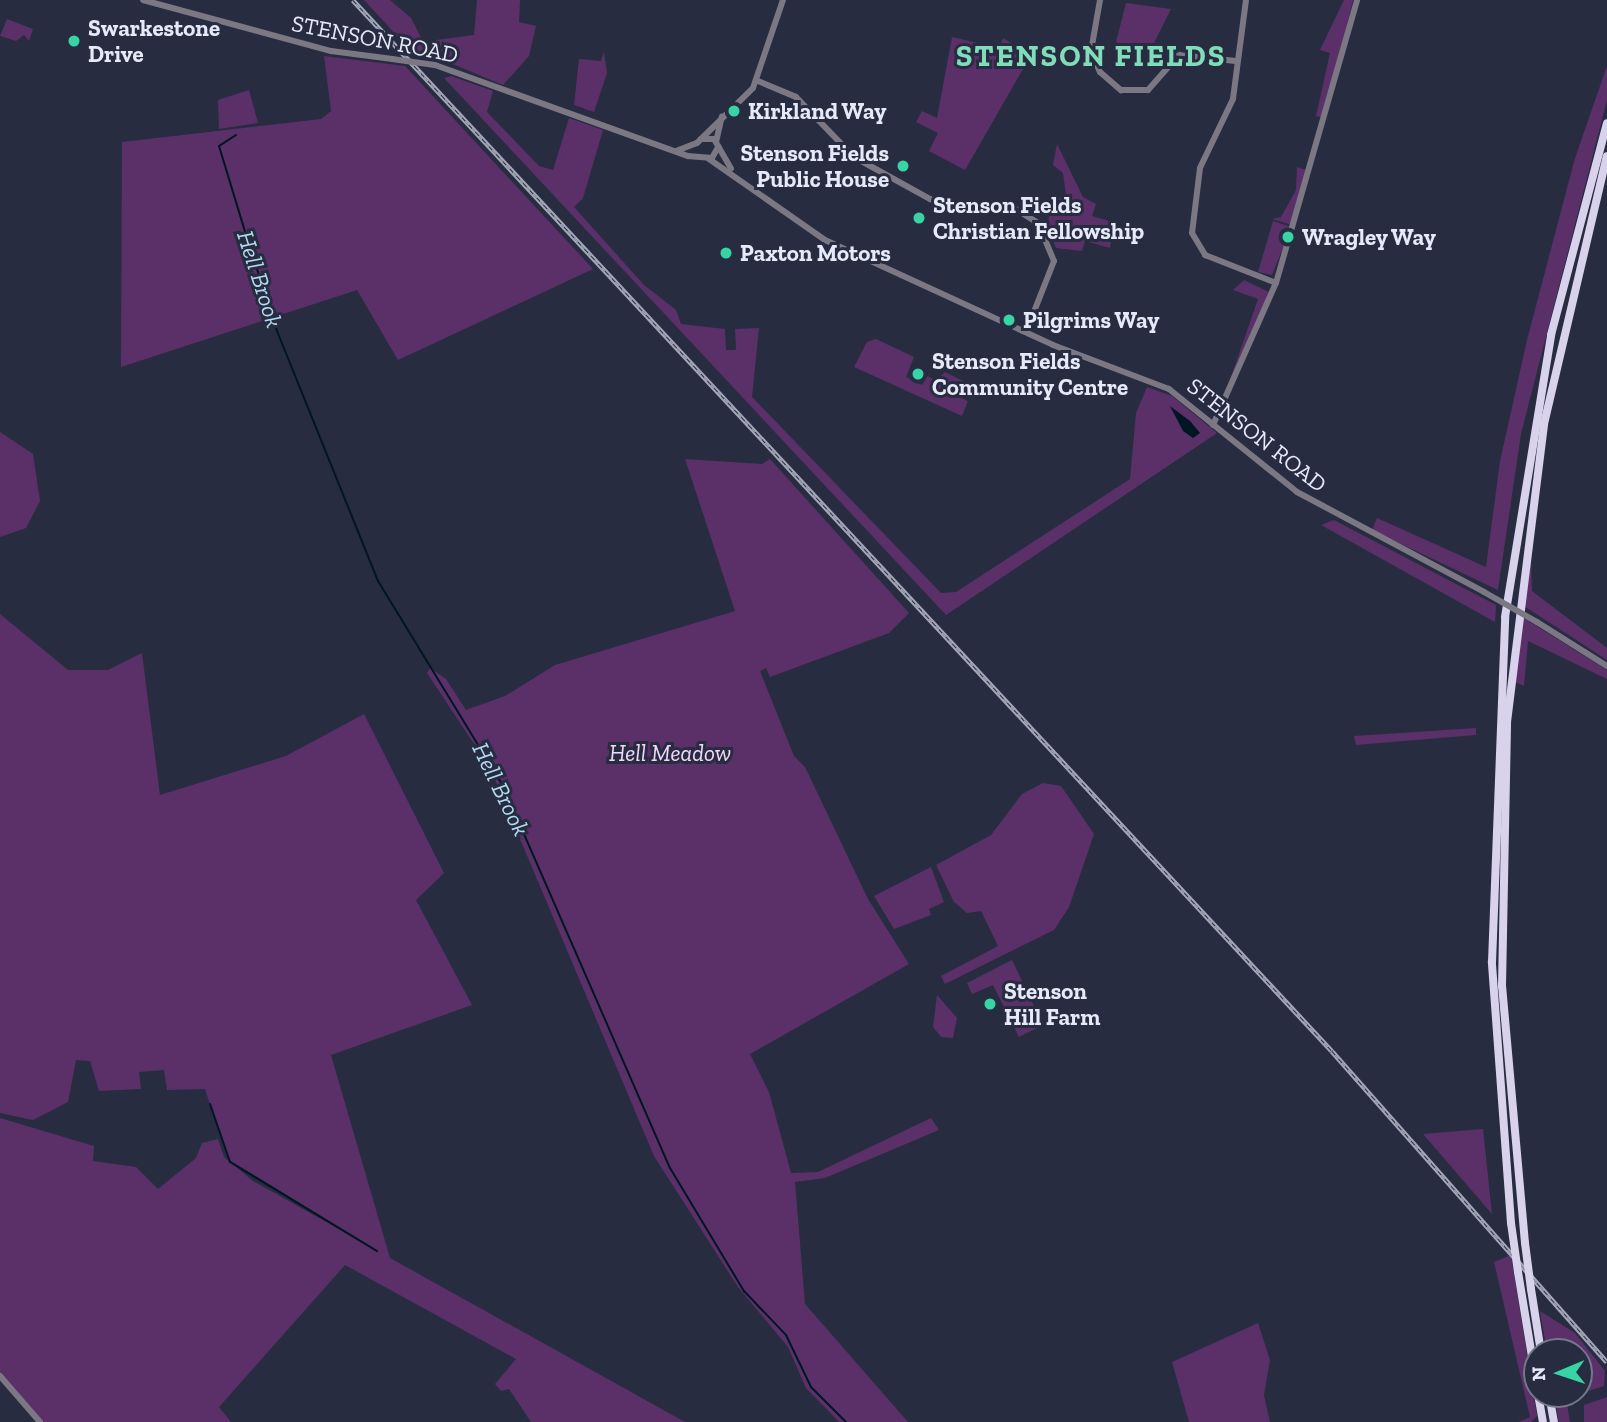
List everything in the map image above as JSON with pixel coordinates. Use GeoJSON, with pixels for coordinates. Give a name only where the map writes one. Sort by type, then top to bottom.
{"type":"FeatureCollection","features":[{"type":"Feature","properties":{"kind":"highway"},"geometry":{"type":"LineString","coordinates":[[1529,1338],[1511,1223],[1492,948],[1505,617],[1551,335],[1607,122]]}},
{"type":"Feature","properties":{"kind":"highway"},"geometry":{"type":"LineString","coordinates":[[1539,1338],[1525,1244],[1502,986],[1508,709],[1544,424],[1607,156]]}},
{"type":"Feature","properties":{"kind":"street","name":"STENSON ROAD"},"geometry":{"type":"LineString","coordinates":[[143,0],[331,51],[435,65],[676,151],[709,159],[733,170],[825,240],[1026,332],[1169,389],[1297,492],[1484,592],[1607,666]]}},
{"type":"Feature","properties":{"kind":"street"},"geometry":{"type":"LineString","coordinates":[[676,151],[699,141],[758,81],[783,0]]}},
{"type":"Feature","properties":{"kind":"street"},"geometry":{"type":"LineString","coordinates":[[1100,0],[1090,38],[1097,67],[1127,92],[1148,90],[1179,55],[1236,61]]}},
{"type":"Feature","properties":{"kind":"street"},"geometry":{"type":"LineString","coordinates":[[1246,0],[1230,112],[1198,175],[1193,238],[1205,256],[1276,283]]}},
{"type":"Feature","properties":{"kind":"street"},"geometry":{"type":"LineString","coordinates":[[1213,425],[1276,283],[1357,0]]}},
{"type":"Feature","properties":{"kind":"street"},"geometry":{"type":"LineString","coordinates":[[758,81],[796,97],[854,157],[929,199],[964,210],[1010,207],[1038,223],[1054,261],[1026,332]]}},
{"type":"Feature","properties":{"kind":"street"},"geometry":{"type":"LineString","coordinates":[[709,159],[717,144],[722,115]]}},
{"type":"Feature","properties":{"kind":"street"},"geometry":{"type":"LineString","coordinates":[[699,141],[717,144]]}},
{"type":"Feature","properties":{"kind":"street"},"geometry":{"type":"LineString","coordinates":[[699,141],[700,156]]}},
{"type":"Feature","properties":{"kind":"street","name":"STENSON ROAD"},"geometry":{"type":"LineString","coordinates":[[717,144],[733,170]]}},
{"type":"Feature","properties":{"kind":"street"},"geometry":{"type":"LineString","coordinates":[[0,1376],[40,1422]]}},
{"type":"Feature","properties":{"kind":"green space"},"geometry":{"type":"Polygon","coordinates":[[[364,0],[390,0],[411,18],[430,55],[412,52],[364,0]]]}},
{"type":"Feature","properties":{"kind":"green space"},"geometry":{"type":"Polygon","coordinates":[[[477,0],[520,0],[519,22],[536,26],[529,56],[503,85],[431,55],[436,40],[474,35],[477,0]]]}},
{"type":"Feature","properties":{"kind":"green space"},"geometry":{"type":"Polygon","coordinates":[[[1344,0],[1353,0],[1324,118],[1316,116],[1330,53],[1320,50],[1344,0]]]}},
{"type":"Feature","properties":{"kind":"green space"},"geometry":{"type":"Polygon","coordinates":[[[1126,3],[1171,9],[1151,49],[1141,46],[1139,54],[1116,42],[1126,3]]]}},
{"type":"Feature","properties":{"kind":"green space"},"geometry":{"type":"Polygon","coordinates":[[[7,19],[33,29],[29,41],[24,35],[16,41],[0,36],[7,19]]]}},
{"type":"Feature","properties":{"kind":"green space"},"geometry":{"type":"Polygon","coordinates":[[[952,37],[999,48],[1003,38],[1031,55],[965,170],[929,151],[938,133],[916,122],[922,111],[937,118],[952,37]]]}},
{"type":"Feature","properties":{"kind":"green space"},"geometry":{"type":"Polygon","coordinates":[[[604,52],[607,73],[594,112],[574,105],[579,59],[601,61],[604,52]]]}},
{"type":"Feature","properties":{"kind":"green space"},"geometry":{"type":"Polygon","coordinates":[[[324,56],[405,66],[593,269],[398,360],[357,290],[121,367],[122,142],[321,119],[331,111],[324,56]]]}},
{"type":"Feature","properties":{"kind":"green space"},"geometry":{"type":"Polygon","coordinates":[[[1607,66],[1607,100],[1521,434],[1498,590],[1372,530],[1377,518],[1486,567],[1500,461],[1527,340],[1575,158],[1607,66]]]}},
{"type":"Feature","properties":{"kind":"green space"},"geometry":{"type":"Polygon","coordinates":[[[451,76],[493,91],[487,112],[539,166],[553,170],[569,118],[603,130],[583,198],[574,207],[644,285],[676,310],[681,324],[725,329],[726,350],[736,350],[735,329],[759,328],[752,397],[941,593],[956,592],[1130,479],[1136,413],[1147,387],[1172,396],[1217,433],[946,615],[444,78],[451,76]]]}},
{"type":"Feature","properties":{"kind":"green space"},"geometry":{"type":"Polygon","coordinates":[[[249,90],[258,123],[219,129],[218,100],[249,90]]]}},
{"type":"Feature","properties":{"kind":"green space"},"geometry":{"type":"Polygon","coordinates":[[[1057,144],[1083,197],[1096,204],[1092,216],[1113,222],[1110,248],[1085,241],[1082,251],[1056,248],[1047,226],[1052,203],[1066,195],[1063,173],[1053,165],[1057,144]]]}},
{"type":"Feature","properties":{"kind":"green space"},"geometry":{"type":"Polygon","coordinates":[[[1297,167],[1309,171],[1292,225],[1272,219],[1281,217],[1296,190],[1297,167]]]}},
{"type":"Feature","properties":{"kind":"green space"},"geometry":{"type":"Polygon","coordinates":[[[1273,221],[1291,227],[1272,275],[1258,272],[1273,221]]]}},
{"type":"Feature","properties":{"kind":"green space"},"geometry":{"type":"Polygon","coordinates":[[[1244,280],[1269,292],[1220,409],[1258,299],[1233,290],[1244,280]]]}},
{"type":"Feature","properties":{"kind":"green space"},"geometry":{"type":"Polygon","coordinates":[[[876,339],[914,357],[906,377],[922,385],[927,376],[936,380],[945,372],[971,385],[969,397],[961,398],[968,401],[962,416],[854,367],[867,342],[876,339]]]}},
{"type":"Feature","properties":{"kind":"green space"},"geometry":{"type":"Polygon","coordinates":[[[0,432],[33,454],[40,501],[26,528],[0,537],[0,432]]]}},
{"type":"Feature","properties":{"kind":"green space","name":"Hell Meadow"},"geometry":{"type":"Polygon","coordinates":[[[685,459],[762,464],[770,459],[909,613],[889,633],[770,677],[766,668],[760,671],[794,756],[805,767],[868,899],[909,964],[750,1054],[769,1092],[791,1173],[818,1172],[931,1118],[939,1130],[825,1178],[795,1182],[805,1304],[908,1422],[839,1422],[806,1388],[788,1347],[738,1287],[654,1156],[490,768],[427,673],[430,668],[446,679],[466,710],[505,696],[555,665],[735,611],[685,459]]]}},
{"type":"Feature","properties":{"kind":"green space"},"geometry":{"type":"Polygon","coordinates":[[[1334,520],[1496,605],[1495,622],[1321,525],[1334,520]]]}},
{"type":"Feature","properties":{"kind":"green space"},"geometry":{"type":"Polygon","coordinates":[[[1531,553],[1532,591],[1607,648],[1607,660],[1524,606],[1531,553]]]}},
{"type":"Feature","properties":{"kind":"green space"},"geometry":{"type":"Polygon","coordinates":[[[0,614],[68,670],[108,670],[142,653],[160,795],[286,756],[364,714],[444,873],[416,900],[472,1005],[331,1055],[390,1258],[685,1422],[531,1422],[509,1389],[501,1391],[495,1384],[516,1359],[345,1265],[219,1407],[231,1422],[40,1422],[0,1377],[0,1118],[94,1146],[93,1161],[136,1167],[158,1189],[196,1158],[202,1143],[218,1139],[224,1157],[253,1181],[378,1251],[228,1159],[205,1089],[167,1090],[164,1070],[139,1072],[141,1089],[99,1091],[90,1061],[76,1060],[68,1102],[33,1120],[0,1113],[0,614]]]}},
{"type":"Feature","properties":{"kind":"green space"},"geometry":{"type":"Polygon","coordinates":[[[1522,617],[1607,670],[1607,679],[1528,641],[1524,686],[1515,682],[1522,617]]]}},
{"type":"Feature","properties":{"kind":"green space"},"geometry":{"type":"Polygon","coordinates":[[[1476,728],[1476,735],[1356,745],[1354,736],[1476,728]]]}},
{"type":"Feature","properties":{"kind":"green space"},"geometry":{"type":"Polygon","coordinates":[[[1043,783],[1061,786],[1094,834],[1069,907],[1054,930],[945,984],[941,976],[998,946],[981,911],[967,913],[954,902],[936,865],[991,835],[1022,794],[1043,783]]]}},
{"type":"Feature","properties":{"kind":"green space"},"geometry":{"type":"Polygon","coordinates":[[[931,867],[944,902],[929,909],[931,915],[894,929],[874,896],[931,867]]]}},
{"type":"Feature","properties":{"kind":"green space"},"geometry":{"type":"Polygon","coordinates":[[[1012,960],[1043,1025],[1019,1037],[993,985],[972,994],[967,983],[1012,960]]]}},
{"type":"Feature","properties":{"kind":"green space"},"geometry":{"type":"Polygon","coordinates":[[[937,995],[957,1018],[953,1038],[941,1037],[933,1027],[937,995]]]}},
{"type":"Feature","properties":{"kind":"green space"},"geometry":{"type":"Polygon","coordinates":[[[1483,1129],[1492,1214],[1423,1134],[1483,1129]]]}},
{"type":"Feature","properties":{"kind":"green space"},"geometry":{"type":"Polygon","coordinates":[[[1511,1255],[1524,1338],[1523,1387],[1494,1262],[1511,1255]]]}},
{"type":"Feature","properties":{"kind":"green space"},"geometry":{"type":"Polygon","coordinates":[[[1540,1311],[1579,1338],[1545,1338],[1540,1311]]]}},
{"type":"Feature","properties":{"kind":"green space"},"geometry":{"type":"Polygon","coordinates":[[[1258,1323],[1270,1360],[1264,1395],[1270,1422],[1189,1422],[1172,1362],[1258,1323]]]}},
{"type":"Feature","properties":{"kind":"green space"},"geometry":{"type":"Polygon","coordinates":[[[1593,1356],[1605,1371],[1604,1386],[1593,1390],[1593,1356]]]}},
{"type":"Feature","properties":{"kind":"green space"},"geometry":{"type":"Polygon","coordinates":[[[1607,1397],[1607,1422],[1584,1422],[1584,1408],[1593,1408],[1593,1402],[1607,1397]]]}},
{"type":"Feature","properties":{"kind":"green space"},"geometry":{"type":"Polygon","coordinates":[[[1528,1408],[1536,1408],[1537,1416],[1531,1422],[1519,1422],[1530,1417],[1528,1408]]]}},
{"type":"Feature","properties":{"kind":"green space"},"geometry":{"type":"Polygon","coordinates":[[[1556,1408],[1568,1408],[1570,1422],[1559,1422],[1556,1408]]]}},
{"type":"Feature","properties":{"kind":"water"},"geometry":{"type":"Polygon","coordinates":[[[1170,406],[1190,421],[1200,433],[1193,438],[1183,431],[1170,406]]]}},
{"type":"Feature","properties":{"kind":"waterway","name":"Hell Brook"},"geometry":{"type":"LineString","coordinates":[[236,135],[219,146],[247,238],[277,331],[378,581],[503,786],[670,1168],[744,1291],[786,1335],[811,1387],[846,1422]]}},
{"type":"Feature","properties":{"kind":"waterway"},"geometry":{"type":"LineString","coordinates":[[210,1104],[230,1162],[377,1251]]}},
{"type":"Feature","properties":{"kind":"railway"},"geometry":{"type":"LineString","coordinates":[[353,0],[1332,1051],[1607,1362]]}},
{"type":"Feature","properties":{"kind":"place","name":"Swarkestone Drive"},"geometry":{"type":"Point","coordinates":[74,41]}},
{"type":"Feature","properties":{"kind":"place","name":"Kirkland Way"},"geometry":{"type":"Point","coordinates":[734,111]}},
{"type":"Feature","properties":{"kind":"place","name":"Stenson Fields Public House"},"geometry":{"type":"Point","coordinates":[903,166]}},
{"type":"Feature","properties":{"kind":"place","name":"Stenson Fields Christian Fellowship"},"geometry":{"type":"Point","coordinates":[919,218]}},
{"type":"Feature","properties":{"kind":"place","name":"Wragley Way"},"geometry":{"type":"Point","coordinates":[1288,237]}},
{"type":"Feature","properties":{"kind":"place","name":"Paxton Motors"},"geometry":{"type":"Point","coordinates":[726,253]}},
{"type":"Feature","properties":{"kind":"place","name":"Pilgrims Way"},"geometry":{"type":"Point","coordinates":[1009,320]}},
{"type":"Feature","properties":{"kind":"place","name":"Stenson Fields Community Centre"},"geometry":{"type":"Point","coordinates":[918,374]}},
{"type":"Feature","properties":{"kind":"place","name":"Stenson Hill Farm"},"geometry":{"type":"Point","coordinates":[990,1004]}},
{"type":"Feature","properties":{"kind":"district","name":"STENSON FIELDS"},"geometry":{"type":"Point","coordinates":[1091,56]}}]}
